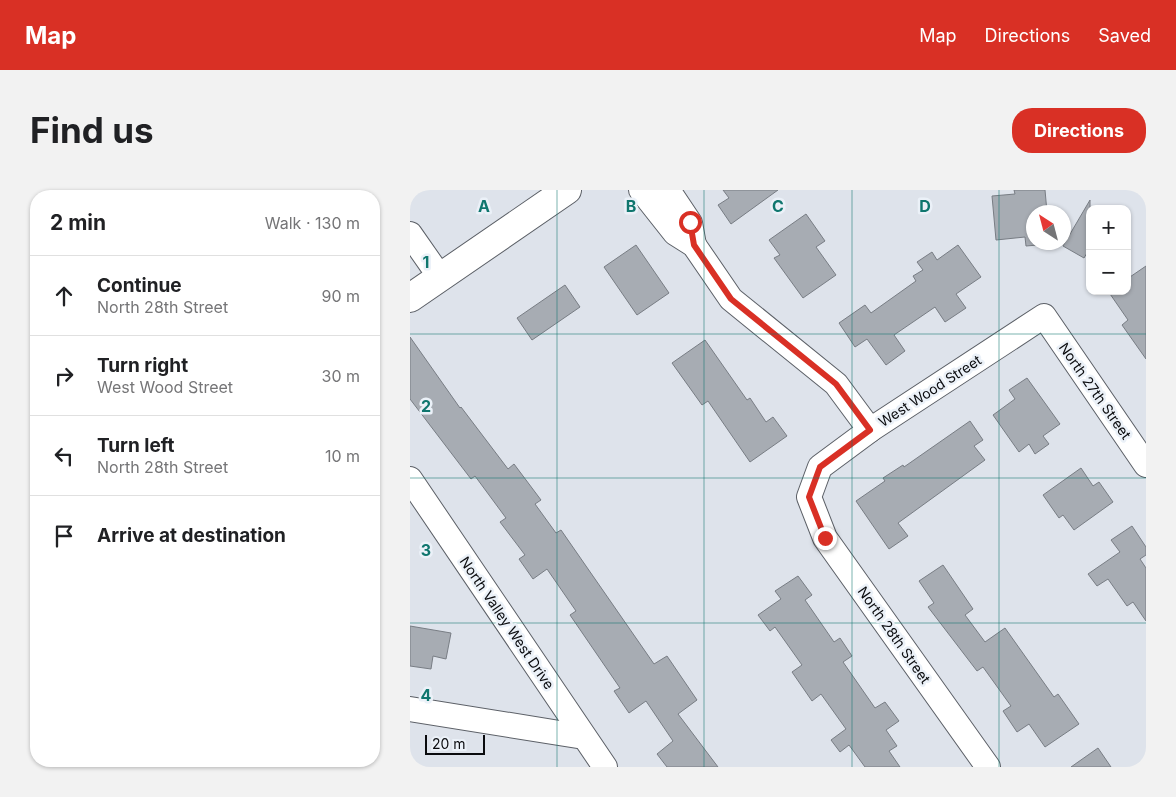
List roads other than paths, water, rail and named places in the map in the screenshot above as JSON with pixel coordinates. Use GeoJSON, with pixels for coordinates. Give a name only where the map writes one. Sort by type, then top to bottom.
{"type":"FeatureCollection","features":[{"type":"Feature","properties":{"kind":"main road"},"geometry":{"type":"LineString","coordinates":[[410,298],[567,190]]}},
{"type":"Feature","properties":{"kind":"street"},"geometry":{"type":"LineString","coordinates":[[641,190],[675,234],[694,245]]}},
{"type":"Feature","properties":{"kind":"street"},"geometry":{"type":"LineString","coordinates":[[668,190],[690,222],[694,245],[731,299],[836,384],[870,430]]}},
{"type":"Feature","properties":{"kind":"street"},"geometry":{"type":"LineString","coordinates":[[410,234],[440,277]]}},
{"type":"Feature","properties":{"kind":"street","name":"West Wood Street"},"geometry":{"type":"LineString","coordinates":[[809,497],[820,467],[870,430],[1044,316]]}},
{"type":"Feature","properties":{"kind":"street","name":"North 27th Street"},"geometry":{"type":"LineString","coordinates":[[1044,316],[1146,465]]}},
{"type":"Feature","properties":{"kind":"street","name":"North Valley West Drive"},"geometry":{"type":"LineString","coordinates":[[410,479],[604,767]]}},
{"type":"Feature","properties":{"kind":"street","name":"North 28th Street"},"geometry":{"type":"LineString","coordinates":[[809,497],[825,538],[988,767]]}},
{"type":"Feature","properties":{"kind":"street"},"geometry":{"type":"LineString","coordinates":[[410,709],[584,737]]}}]}
